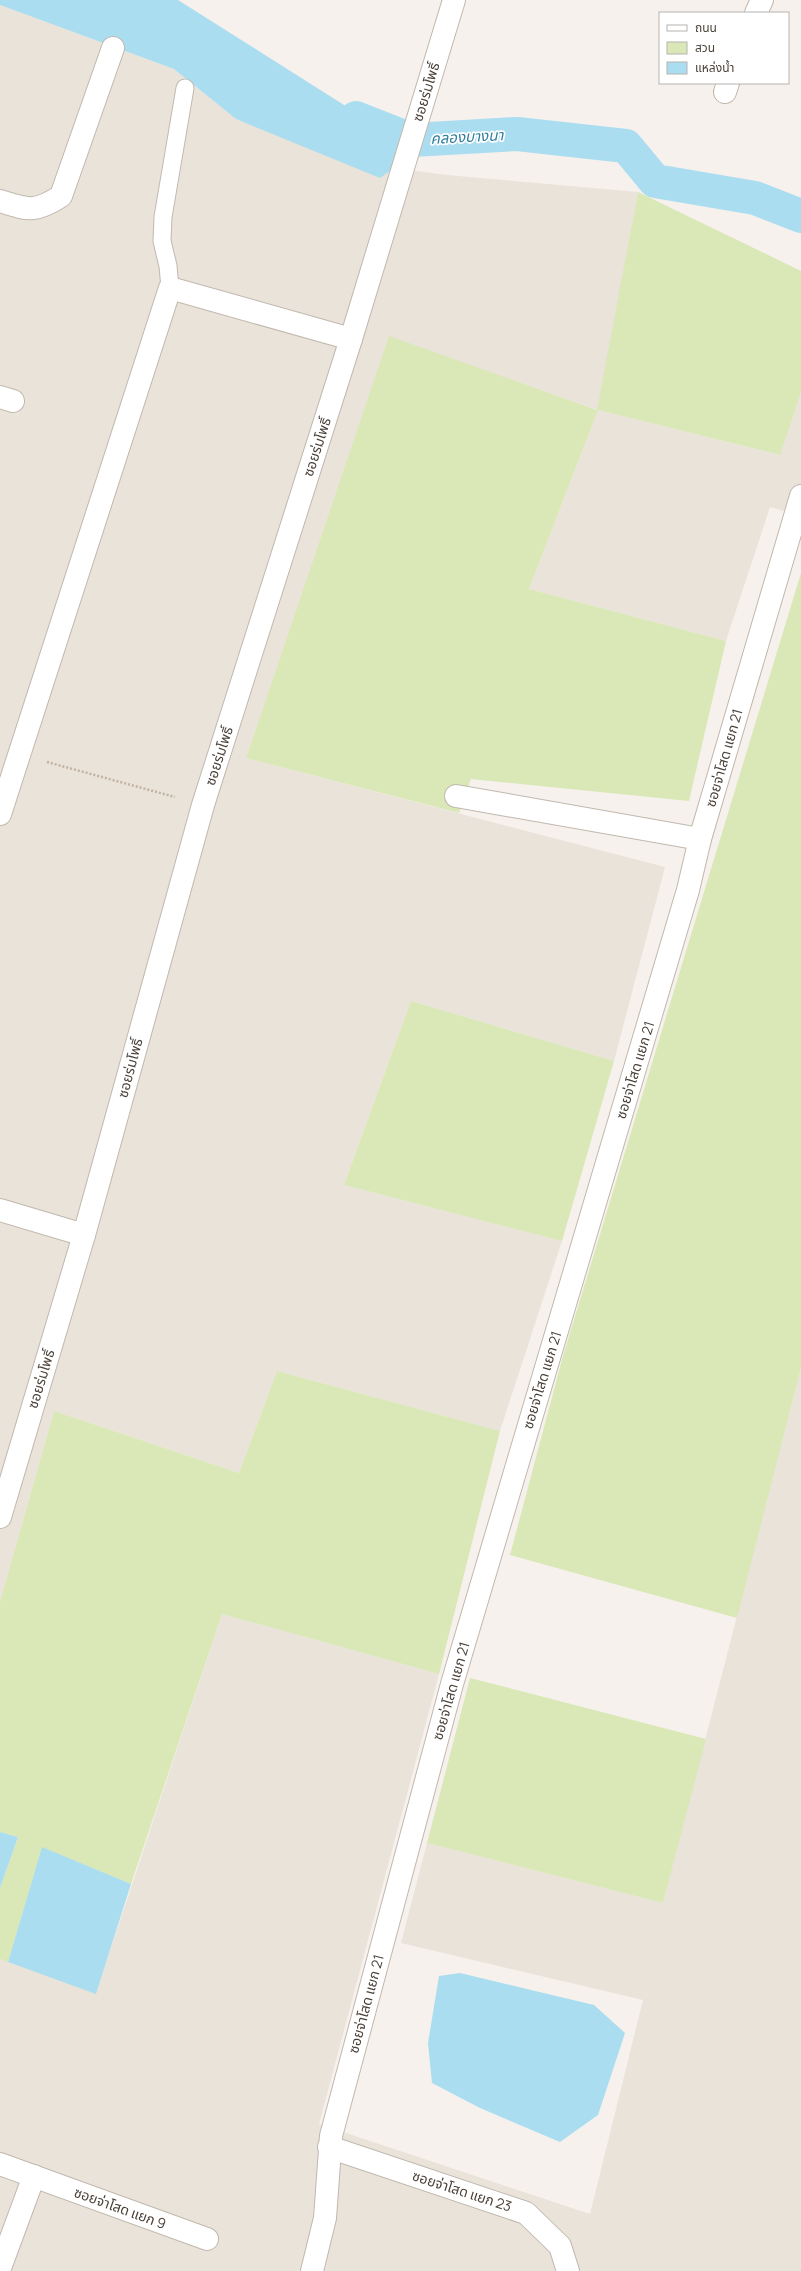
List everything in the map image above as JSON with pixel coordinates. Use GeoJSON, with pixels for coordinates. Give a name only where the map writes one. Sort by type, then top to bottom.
{"type":"FeatureCollection","features":[{"type":"Feature","properties":{"kind":"street","name":"ซอยร่มโพธิ์"},"geometry":{"type":"LineString","coordinates":[[0,1517],[84,1235],[203,804],[351,339],[454,0]]}},
{"type":"Feature","properties":{"kind":"street"},"geometry":{"type":"LineString","coordinates":[[756,12],[762,0]]}},
{"type":"Feature","properties":{"kind":"street"},"geometry":{"type":"LineString","coordinates":[[0,201],[22,208],[43,208],[61,196],[113,48]]}},
{"type":"Feature","properties":{"kind":"street"},"geometry":{"type":"LineString","coordinates":[[0,814],[170,288],[351,339]]}},
{"type":"Feature","properties":{"kind":"street","name":"ซอยจ่าโสด แยก 21"},"geometry":{"type":"LineString","coordinates":[[312,2271],[325,2218],[329,2147],[452,1684],[688,890],[700,839],[801,496]]}},
{"type":"Feature","properties":{"kind":"street"},"geometry":{"type":"LineString","coordinates":[[456,796],[700,839]]}},
{"type":"Feature","properties":{"kind":"street"},"geometry":{"type":"LineString","coordinates":[[0,1210],[84,1235]]}},
{"type":"Feature","properties":{"kind":"street","name":"ซอยจ่าโสด แยก 23"},"geometry":{"type":"LineString","coordinates":[[329,2147],[526,2213],[560,2246],[568,2271]]}},
{"type":"Feature","properties":{"kind":"street","name":"ซอยจ่าโสด แยก 9"},"geometry":{"type":"LineString","coordinates":[[0,2164],[207,2239]]}},
{"type":"Feature","properties":{"kind":"street"},"geometry":{"type":"LineString","coordinates":[[0,2268],[34,2176]]}},
{"type":"Feature","properties":{"kind":"lane"},"geometry":{"type":"LineString","coordinates":[[170,288],[168,266],[162,241],[163,225],[184,88]]}},
{"type":"Feature","properties":{"kind":"path"},"geometry":{"type":"LineString","coordinates":[[19,754],[203,804]]}},
{"type":"Feature","properties":{"kind":"shaded area"},"geometry":{"type":"Polygon","coordinates":[[[0,5],[174,69],[236,119],[394,168],[447,175],[638,192],[598,410],[389,337],[246,758],[665,867],[614,1061],[411,1001],[344,1185],[562,1241],[500,1431],[277,1371],[239,1473],[54,1411],[0,1602],[0,5]]]}},
{"type":"Feature","properties":{"kind":"shaded area"},"geometry":{"type":"Polygon","coordinates":[[[801,392],[801,516],[770,507],[726,641],[529,589],[598,410],[779,455],[801,392]]]}},
{"type":"Feature","properties":{"kind":"shaded area"},"geometry":{"type":"Polygon","coordinates":[[[801,1368],[801,2271],[0,2271],[0,1959],[96,1993],[222,1614],[439,1674],[319,2124],[590,2214],[643,2000],[401,1943],[427,1843],[663,1903],[801,1368]]]}},
{"type":"Feature","properties":{"kind":"green space"},"geometry":{"type":"Polygon","coordinates":[[[638,192],[801,271],[801,392],[780,455],[598,410],[529,589],[726,641],[689,801],[471,779],[459,813],[246,758],[389,336],[597,410],[638,192]]]}},
{"type":"Feature","properties":{"kind":"green space"},"geometry":{"type":"Polygon","coordinates":[[[801,573],[801,1368],[737,1618],[510,1555],[563,1356],[801,573]]]}},
{"type":"Feature","properties":{"kind":"green space"},"geometry":{"type":"Polygon","coordinates":[[[411,1001],[614,1061],[562,1241],[344,1185],[411,1001]]]}},
{"type":"Feature","properties":{"kind":"green space"},"geometry":{"type":"Polygon","coordinates":[[[277,1371],[500,1431],[439,1674],[222,1614],[131,1884],[42,1848],[8,1962],[0,1959],[0,1888],[18,1837],[0,1832],[0,1602],[54,1411],[239,1473],[277,1371]]]}},
{"type":"Feature","properties":{"kind":"green space"},"geometry":{"type":"Polygon","coordinates":[[[470,1678],[706,1739],[663,1903],[427,1843],[470,1678]]]}},
{"type":"Feature","properties":{"kind":"water"},"geometry":{"type":"Polygon","coordinates":[[[0,0],[178,0],[344,105],[401,124],[394,168],[380,178],[236,119],[174,69],[0,5],[0,0]]]}},
{"type":"Feature","properties":{"kind":"water"},"geometry":{"type":"Polygon","coordinates":[[[0,1832],[18,1837],[0,1888],[0,1832]]]}},
{"type":"Feature","properties":{"kind":"water"},"geometry":{"type":"Polygon","coordinates":[[[42,1847],[131,1884],[96,1994],[8,1962],[42,1847]]]}},
{"type":"Feature","properties":{"kind":"water"},"geometry":{"type":"Polygon","coordinates":[[[460,1973],[594,2005],[625,2033],[598,2115],[560,2142],[480,2108],[432,2083],[428,2043],[439,1976],[460,1973]]]}},
{"type":"Feature","properties":{"kind":"waterway","name":"คลองบางนา"},"geometry":{"type":"LineString","coordinates":[[356,118],[412,140],[517,134],[626,146],[655,181],[755,198],[801,216]]}}]}
